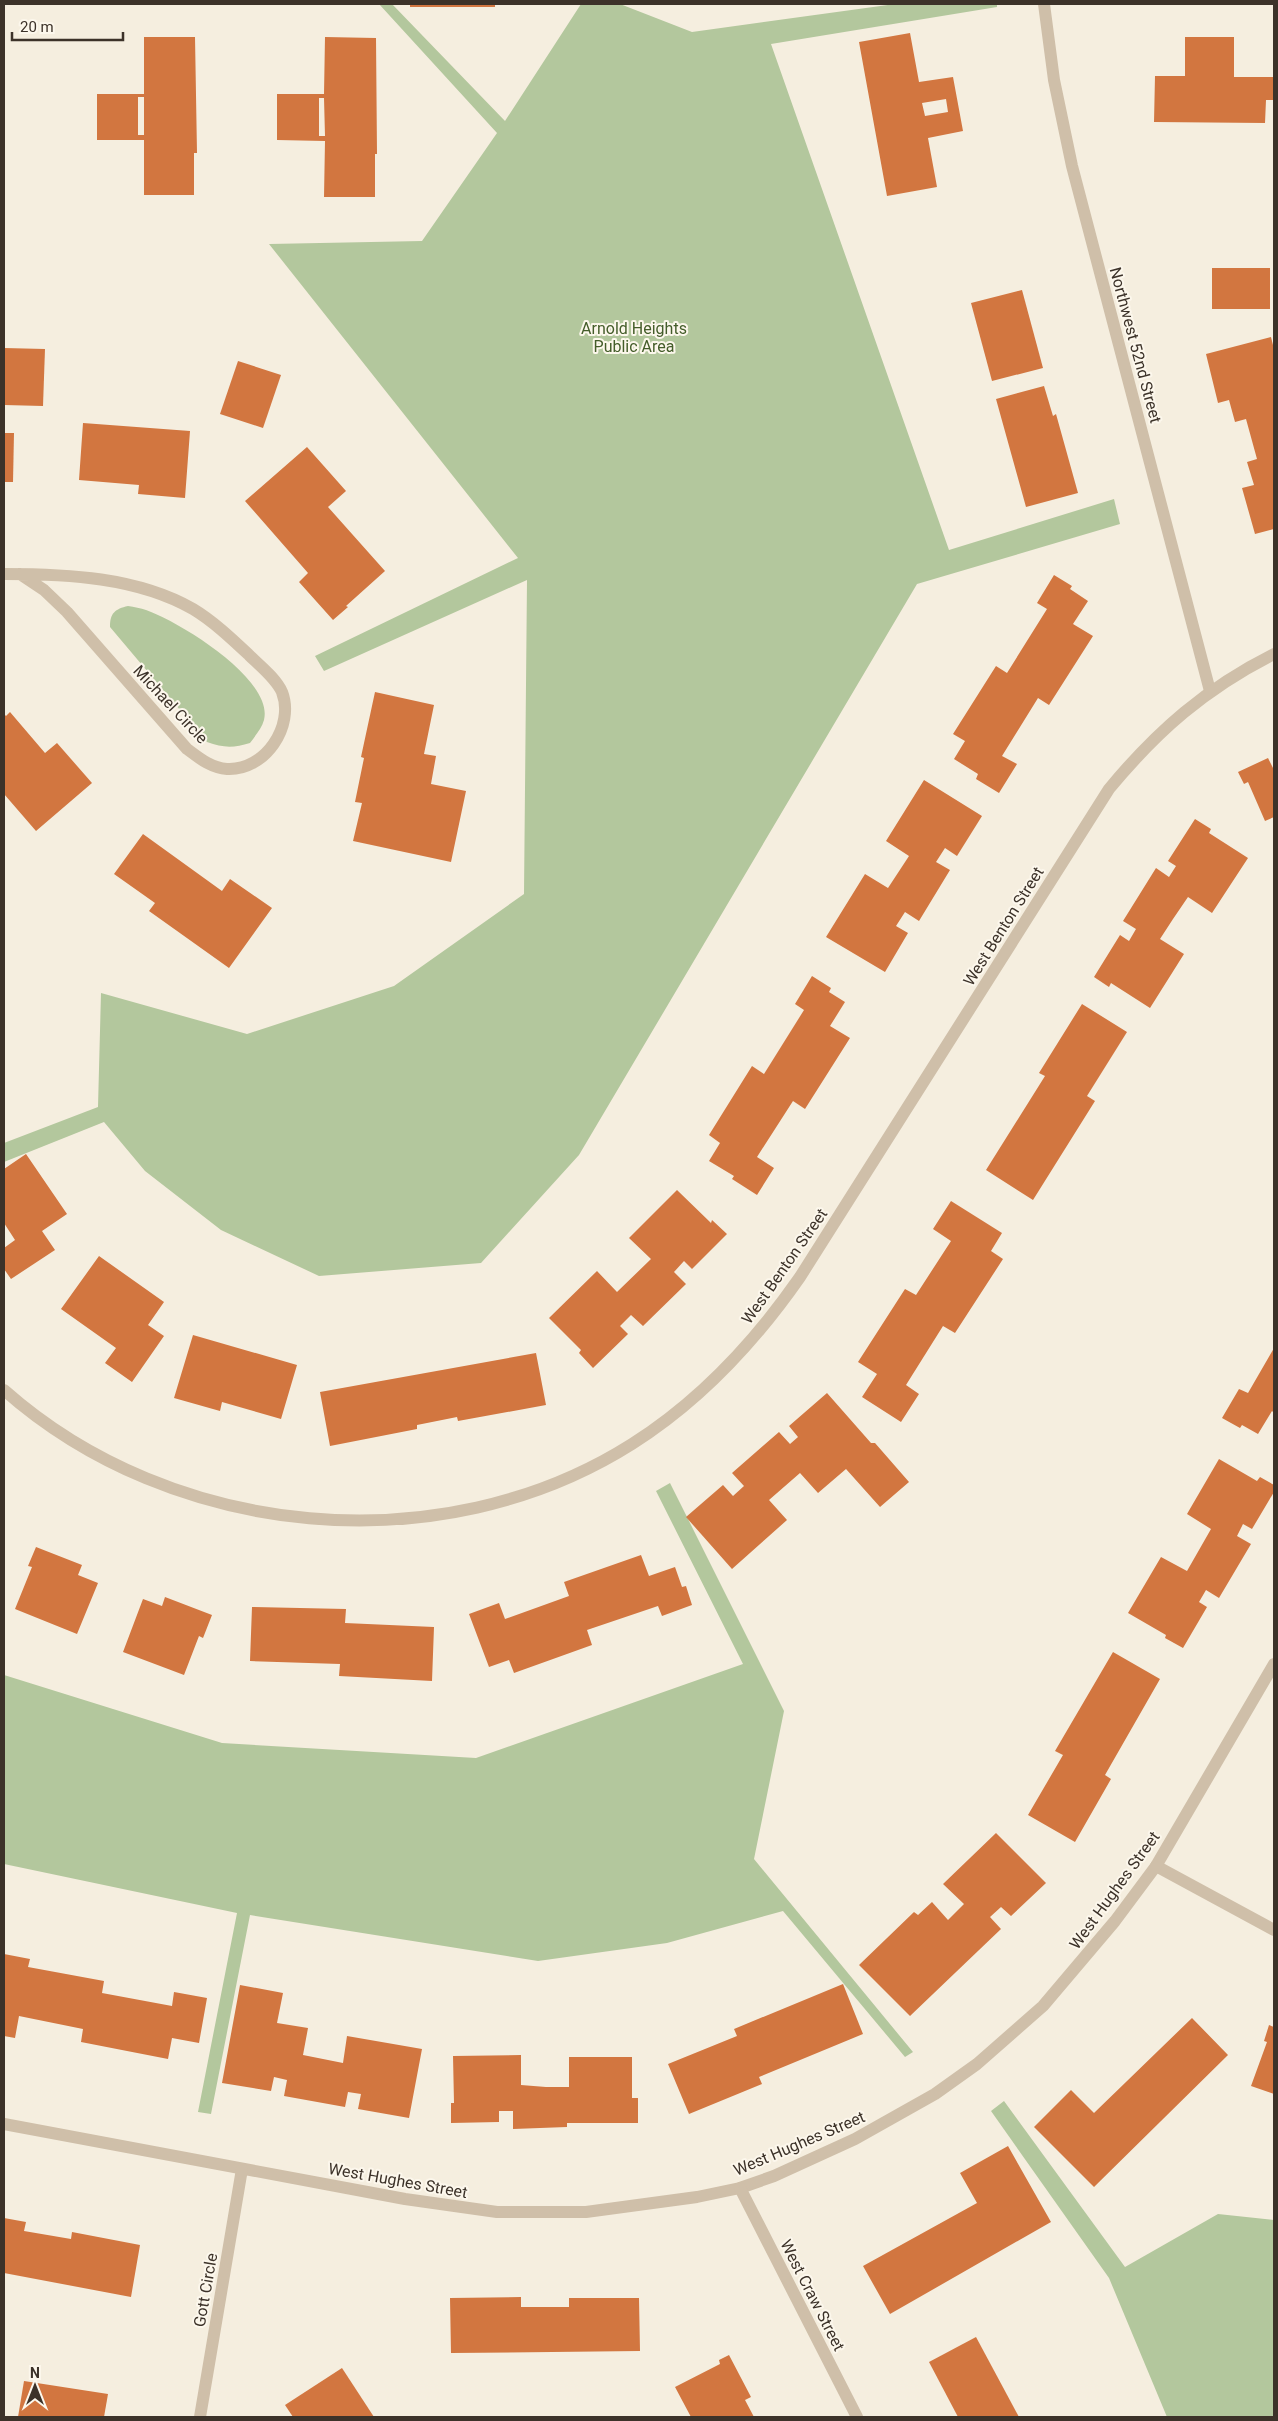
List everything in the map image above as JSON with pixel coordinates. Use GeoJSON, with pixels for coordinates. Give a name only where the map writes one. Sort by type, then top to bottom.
{"type":"FeatureCollection","features":[{"type":"Feature","properties":{"kind":"street","name":"Northwest 52nd Street"},"geometry":{"type":"LineString","coordinates":[[1044,4],[1054,80],[1072,166],[1210,691]]}},
{"type":"Feature","properties":{"kind":"street","name":"Michael Circle"},"geometry":{"type":"LineString","coordinates":[[4,574],[20,574],[119,582],[150,591],[193,609],[231,638],[269,675],[281,690],[285,707],[284,720],[276,741],[269,751],[248,766],[237,769],[214,766],[204,761],[187,749],[67,612],[44,590],[20,574]]}},
{"type":"Feature","properties":{"kind":"street","name":"West Benton Street"},"geometry":{"type":"LineString","coordinates":[[4,1390],[65,1436],[113,1462],[164,1485],[254,1510],[325,1520],[355,1521],[413,1518],[486,1505],[549,1485],[606,1459],[632,1444],[712,1383],[756,1336],[779,1307],[800,1278],[1109,789],[1136,756],[1184,710],[1210,691],[1274,654]]}},
{"type":"Feature","properties":{"kind":"street","name":"West Hughes Street"},"geometry":{"type":"LineString","coordinates":[[4,2124],[405,2199],[497,2212],[586,2212],[697,2197],[740,2188],[782,2172],[887,2122],[935,2094],[977,2064],[1043,2006],[1115,1922],[1156,1866],[1274,1664]]}},
{"type":"Feature","properties":{"kind":"street"},"geometry":{"type":"LineString","coordinates":[[1156,1866],[1274,1930]]}},
{"type":"Feature","properties":{"kind":"street","name":"Gott Circle"},"geometry":{"type":"LineString","coordinates":[[200,2417],[242,2169]]}},
{"type":"Feature","properties":{"kind":"street","name":"West Craw Street"},"geometry":{"type":"LineString","coordinates":[[740,2188],[858,2417]]}},
{"type":"Feature","properties":{"kind":"green space","name":"Arnold Heights Public Area"},"geometry":{"type":"Polygon","coordinates":[[[379,4],[392,4],[505,121],[581,4],[620,4],[692,32],[895,4],[997,4],[997,7],[771,44],[949,550],[1114,499],[1120,524],[917,584],[579,1155],[481,1263],[319,1276],[221,1230],[145,1171],[104,1122],[4,1162],[4,1143],[98,1107],[101,993],[247,1034],[394,986],[524,894],[527,580],[324,671],[315,656],[518,558],[269,244],[422,241],[497,133],[379,4]]]}},
{"type":"Feature","properties":{"kind":"green space"},"geometry":{"type":"Polygon","coordinates":[[[128,606],[146,610],[179,626],[221,654],[239,670],[254,687],[263,704],[263,723],[250,743],[228,747],[207,742],[110,627],[114,612],[128,606]]]}},
{"type":"Feature","properties":{"kind":"green space"},"geometry":{"type":"Polygon","coordinates":[[[670,1483],[784,1711],[754,1859],[913,2052],[905,2057],[783,1911],[667,1943],[538,1961],[250,1915],[211,2114],[198,2112],[237,1913],[4,1864],[4,1675],[222,1743],[476,1758],[743,1664],[656,1491],[670,1483]]]}},
{"type":"Feature","properties":{"kind":"green space"},"geometry":{"type":"Polygon","coordinates":[[[1004,2101],[1125,2267],[1218,2214],[1274,2220],[1274,2417],[1167,2417],[1109,2278],[991,2111],[1004,2101]]]}},
{"type":"Feature","properties":{"kind":"building"},"geometry":{"type":"Polygon","coordinates":[[[410,4],[495,4],[495,7],[410,7],[410,4]]]}},
{"type":"Feature","properties":{"kind":"building"},"geometry":{"type":"Polygon","coordinates":[[[910,33],[919,82],[953,77],[963,131],[928,138],[937,187],[887,196],[859,42],[910,33]],[[946,99],[922,103],[925,116],[948,112],[946,99]]]}},
{"type":"Feature","properties":{"kind":"building"},"geometry":{"type":"Polygon","coordinates":[[[144,37],[195,37],[197,153],[194,153],[194,195],[144,195],[144,140],[97,140],[97,94],[144,94],[144,37]],[[138,97],[138,135],[144,135],[144,97],[138,97]]]}},
{"type":"Feature","properties":{"kind":"building"},"geometry":{"type":"Polygon","coordinates":[[[325,37],[376,38],[377,154],[375,154],[375,197],[324,197],[325,141],[277,140],[277,94],[324,94],[325,37]],[[319,98],[319,136],[325,136],[324,98],[319,98]]]}},
{"type":"Feature","properties":{"kind":"building"},"geometry":{"type":"Polygon","coordinates":[[[1185,37],[1234,37],[1234,77],[1274,77],[1274,100],[1266,100],[1265,123],[1154,122],[1155,76],[1185,76],[1185,37]]]}},
{"type":"Feature","properties":{"kind":"building"},"geometry":{"type":"Polygon","coordinates":[[[1212,268],[1270,268],[1270,309],[1212,309],[1212,268]]]}},
{"type":"Feature","properties":{"kind":"building"},"geometry":{"type":"Polygon","coordinates":[[[1022,290],[1043,368],[992,381],[971,303],[1022,290]]]}},
{"type":"Feature","properties":{"kind":"building"},"geometry":{"type":"Polygon","coordinates":[[[1271,337],[1274,349],[1274,529],[1255,534],[1242,488],[1254,485],[1247,462],[1257,459],[1246,419],[1235,422],[1229,400],[1218,403],[1206,354],[1271,337]]]}},
{"type":"Feature","properties":{"kind":"building"},"geometry":{"type":"Polygon","coordinates":[[[4,348],[45,349],[43,406],[4,405],[4,348]]]}},
{"type":"Feature","properties":{"kind":"building"},"geometry":{"type":"Polygon","coordinates":[[[238,361],[281,375],[263,428],[220,414],[238,361]]]}},
{"type":"Feature","properties":{"kind":"building"},"geometry":{"type":"Polygon","coordinates":[[[1044,386],[1053,416],[1056,414],[1078,493],[1026,507],[996,399],[1044,386]]]}},
{"type":"Feature","properties":{"kind":"building"},"geometry":{"type":"Polygon","coordinates":[[[83,423],[190,431],[185,498],[138,494],[139,485],[79,480],[83,423]]]}},
{"type":"Feature","properties":{"kind":"building"},"geometry":{"type":"Polygon","coordinates":[[[4,433],[14,433],[13,482],[4,482],[4,433]]]}},
{"type":"Feature","properties":{"kind":"building"},"geometry":{"type":"Polygon","coordinates":[[[307,447],[346,491],[328,507],[385,571],[333,620],[299,582],[308,573],[245,501],[307,447]]]}},
{"type":"Feature","properties":{"kind":"building"},"geometry":{"type":"Polygon","coordinates":[[[1054,575],[1072,586],[1070,589],[1088,601],[1073,624],[1093,636],[1049,705],[1038,698],[1002,756],[1017,764],[999,793],[976,779],[978,774],[954,759],[965,741],[953,734],[996,666],[1007,673],[1047,609],[1037,603],[1054,575]]]}},
{"type":"Feature","properties":{"kind":"building"},"geometry":{"type":"Polygon","coordinates":[[[375,692],[434,705],[424,754],[436,756],[431,784],[466,791],[451,862],[353,841],[362,803],[355,802],[364,758],[361,757],[375,692]]]}},
{"type":"Feature","properties":{"kind":"building"},"geometry":{"type":"Polygon","coordinates":[[[10,712],[45,753],[57,743],[92,783],[36,831],[4,794],[4,714],[6,716],[10,712]]]}},
{"type":"Feature","properties":{"kind":"building"},"geometry":{"type":"Polygon","coordinates":[[[1268,758],[1274,770],[1274,817],[1265,821],[1248,782],[1244,784],[1238,772],[1268,758]]]}},
{"type":"Feature","properties":{"kind":"building"},"geometry":{"type":"Polygon","coordinates":[[[924,780],[982,816],[957,856],[945,848],[936,862],[950,870],[919,921],[905,912],[896,926],[908,933],[885,972],[826,937],[865,874],[888,888],[909,856],[886,841],[924,780]]]}},
{"type":"Feature","properties":{"kind":"building"},"geometry":{"type":"Polygon","coordinates":[[[1195,819],[1211,829],[1209,833],[1248,858],[1212,913],[1188,897],[1173,919],[1160,939],[1184,954],[1150,1008],[1111,983],[1109,987],[1094,977],[1120,935],[1129,941],[1136,929],[1123,921],[1156,868],[1169,877],[1176,866],[1168,861],[1195,819]]]}},
{"type":"Feature","properties":{"kind":"building"},"geometry":{"type":"Polygon","coordinates":[[[143,834],[222,891],[230,879],[272,908],[229,968],[149,911],[155,903],[114,874],[143,834]]]}},
{"type":"Feature","properties":{"kind":"building"},"geometry":{"type":"Polygon","coordinates":[[[812,976],[831,988],[829,992],[845,1002],[830,1026],[850,1038],[805,1109],[793,1101],[757,1157],[774,1168],[757,1195],[732,1179],[734,1176],[709,1161],[720,1143],[709,1135],[752,1066],[764,1074],[804,1010],[795,1004],[812,976]]]}},
{"type":"Feature","properties":{"kind":"building"},"geometry":{"type":"Polygon","coordinates":[[[1082,1004],[1127,1032],[1087,1096],[1095,1101],[1033,1200],[986,1170],[1045,1076],[1039,1073],[1082,1004]]]}},
{"type":"Feature","properties":{"kind":"building"},"geometry":{"type":"Polygon","coordinates":[[[26,1154],[67,1214],[42,1231],[55,1250],[11,1279],[4,1269],[4,1248],[15,1240],[4,1223],[4,1169],[26,1154]]]}},
{"type":"Feature","properties":{"kind":"building"},"geometry":{"type":"Polygon","coordinates":[[[677,1190],[711,1223],[712,1220],[727,1234],[692,1269],[684,1261],[674,1272],[686,1284],[643,1326],[631,1315],[620,1326],[628,1334],[593,1368],[579,1353],[581,1350],[549,1318],[597,1271],[617,1292],[651,1259],[629,1238],[677,1190]]]}},
{"type":"Feature","properties":{"kind":"building"},"geometry":{"type":"Polygon","coordinates":[[[951,1201],[1002,1233],[991,1251],[1003,1259],[955,1333],[943,1326],[906,1385],[919,1394],[901,1422],[862,1397],[877,1374],[858,1362],[905,1289],[916,1295],[951,1241],[933,1229],[951,1201]]]}},
{"type":"Feature","properties":{"kind":"building"},"geometry":{"type":"Polygon","coordinates":[[[99,1256],[164,1302],[148,1325],[164,1336],[132,1382],[105,1363],[116,1348],[61,1309],[99,1256]]]}},
{"type":"Feature","properties":{"kind":"building"},"geometry":{"type":"Polygon","coordinates":[[[193,1335],[297,1365],[281,1419],[222,1402],[220,1411],[174,1398],[193,1335]]]}},
{"type":"Feature","properties":{"kind":"building"},"geometry":{"type":"Polygon","coordinates":[[[1274,1348],[1274,1413],[1272,1411],[1258,1434],[1242,1425],[1240,1428],[1222,1418],[1239,1389],[1248,1393],[1274,1348]]]}},
{"type":"Feature","properties":{"kind":"building"},"geometry":{"type":"Polygon","coordinates":[[[536,1353],[546,1405],[458,1421],[457,1417],[417,1425],[417,1429],[330,1446],[320,1392],[536,1353]]]}},
{"type":"Feature","properties":{"kind":"building"},"geometry":{"type":"Polygon","coordinates":[[[827,1393],[871,1443],[875,1443],[909,1482],[880,1507],[846,1469],[818,1493],[800,1473],[769,1500],[787,1520],[732,1569],[686,1517],[723,1485],[733,1496],[744,1486],[732,1473],[779,1432],[790,1444],[798,1437],[789,1426],[827,1393]]]}},
{"type":"Feature","properties":{"kind":"building"},"geometry":{"type":"Polygon","coordinates":[[[1219,1459],[1257,1481],[1260,1477],[1274,1485],[1274,1492],[1252,1529],[1243,1524],[1237,1536],[1251,1544],[1219,1598],[1206,1590],[1199,1602],[1207,1607],[1183,1648],[1165,1638],[1166,1635],[1128,1613],[1161,1557],[1187,1571],[1211,1529],[1187,1514],[1219,1459]]]}},
{"type":"Feature","properties":{"kind":"building"},"geometry":{"type":"Polygon","coordinates":[[[36,1547],[82,1565],[78,1575],[98,1583],[77,1634],[15,1609],[32,1567],[28,1566],[36,1547]]]}},
{"type":"Feature","properties":{"kind":"building"},"geometry":{"type":"Polygon","coordinates":[[[641,1555],[649,1576],[675,1567],[682,1587],[686,1586],[692,1605],[662,1616],[658,1606],[587,1630],[592,1645],[514,1673],[509,1660],[489,1667],[469,1614],[499,1603],[505,1619],[569,1596],[564,1582],[641,1555]]]}},
{"type":"Feature","properties":{"kind":"building"},"geometry":{"type":"Polygon","coordinates":[[[165,1597],[212,1615],[203,1638],[199,1636],[184,1675],[123,1652],[143,1599],[162,1606],[165,1597]]]}},
{"type":"Feature","properties":{"kind":"building"},"geometry":{"type":"Polygon","coordinates":[[[252,1607],[346,1609],[345,1623],[434,1627],[432,1681],[339,1676],[340,1664],[250,1661],[252,1607]]]}},
{"type":"Feature","properties":{"kind":"building"},"geometry":{"type":"Polygon","coordinates":[[[1113,1652],[1160,1679],[1105,1775],[1111,1779],[1075,1842],[1028,1815],[1063,1755],[1055,1751],[1113,1652]]]}},
{"type":"Feature","properties":{"kind":"building"},"geometry":{"type":"Polygon","coordinates":[[[996,1833],[1046,1883],[1011,1916],[1001,1907],[990,1917],[1001,1929],[910,2016],[859,1965],[914,1912],[918,1915],[932,1902],[948,1920],[964,1904],[943,1884],[996,1833]]]}},
{"type":"Feature","properties":{"kind":"building"},"geometry":{"type":"Polygon","coordinates":[[[4,1954],[30,1959],[28,1967],[104,1981],[102,1993],[172,2006],[174,1992],[207,1998],[199,2043],[172,2038],[168,2059],[81,2042],[83,2029],[19,2016],[15,2038],[4,2036],[4,1954]]]}},
{"type":"Feature","properties":{"kind":"building"},"geometry":{"type":"Polygon","coordinates":[[[843,1984],[863,2034],[759,2077],[762,2084],[689,2114],[668,2064],[737,2036],[734,2029],[843,1984]]]}},
{"type":"Feature","properties":{"kind":"building"},"geometry":{"type":"Polygon","coordinates":[[[240,1985],[283,1993],[277,2023],[308,2028],[303,2055],[343,2063],[347,2036],[422,2049],[409,2118],[358,2109],[361,2094],[348,2092],[345,2107],[284,2096],[287,2080],[274,2077],[271,2091],[222,2083],[240,1985]]]}},
{"type":"Feature","properties":{"kind":"building"},"geometry":{"type":"Polygon","coordinates":[[[1192,2018],[1228,2055],[1094,2187],[1034,2127],[1071,2090],[1094,2113],[1192,2018]]]}},
{"type":"Feature","properties":{"kind":"building"},"geometry":{"type":"Polygon","coordinates":[[[1269,2025],[1274,2027],[1274,2094],[1251,2086],[1267,2042],[1264,2041],[1269,2025]]]}},
{"type":"Feature","properties":{"kind":"building"},"geometry":{"type":"Polygon","coordinates":[[[521,2055],[521,2085],[546,2087],[569,2087],[569,2057],[632,2057],[632,2098],[638,2098],[638,2123],[567,2123],[567,2127],[513,2129],[513,2111],[499,2111],[499,2122],[451,2123],[451,2103],[454,2103],[453,2056],[521,2055]]]}},
{"type":"Feature","properties":{"kind":"building"},"geometry":{"type":"Polygon","coordinates":[[[1008,2146],[1051,2222],[890,2314],[863,2266],[977,2203],[960,2173],[1008,2146]]]}},
{"type":"Feature","properties":{"kind":"building"},"geometry":{"type":"Polygon","coordinates":[[[4,2218],[26,2222],[24,2231],[71,2239],[72,2232],[140,2245],[131,2297],[4,2273],[4,2218]]]}},
{"type":"Feature","properties":{"kind":"building"},"geometry":{"type":"Polygon","coordinates":[[[521,2297],[521,2307],[569,2307],[569,2298],[639,2298],[640,2351],[451,2353],[450,2298],[521,2297]]]}},
{"type":"Feature","properties":{"kind":"building"},"geometry":{"type":"Polygon","coordinates":[[[976,2337],[1019,2417],[958,2417],[929,2362],[976,2337]]]}},
{"type":"Feature","properties":{"kind":"building"},"geometry":{"type":"Polygon","coordinates":[[[729,2355],[751,2397],[745,2400],[754,2417],[691,2417],[675,2387],[720,2364],[719,2360],[729,2355]]]}},
{"type":"Feature","properties":{"kind":"building"},"geometry":{"type":"Polygon","coordinates":[[[342,2368],[374,2417],[293,2417],[285,2405],[342,2368]]]}},
{"type":"Feature","properties":{"kind":"building"},"geometry":{"type":"Polygon","coordinates":[[[24,2381],[108,2394],[104,2417],[18,2417],[24,2381]]]}}]}
